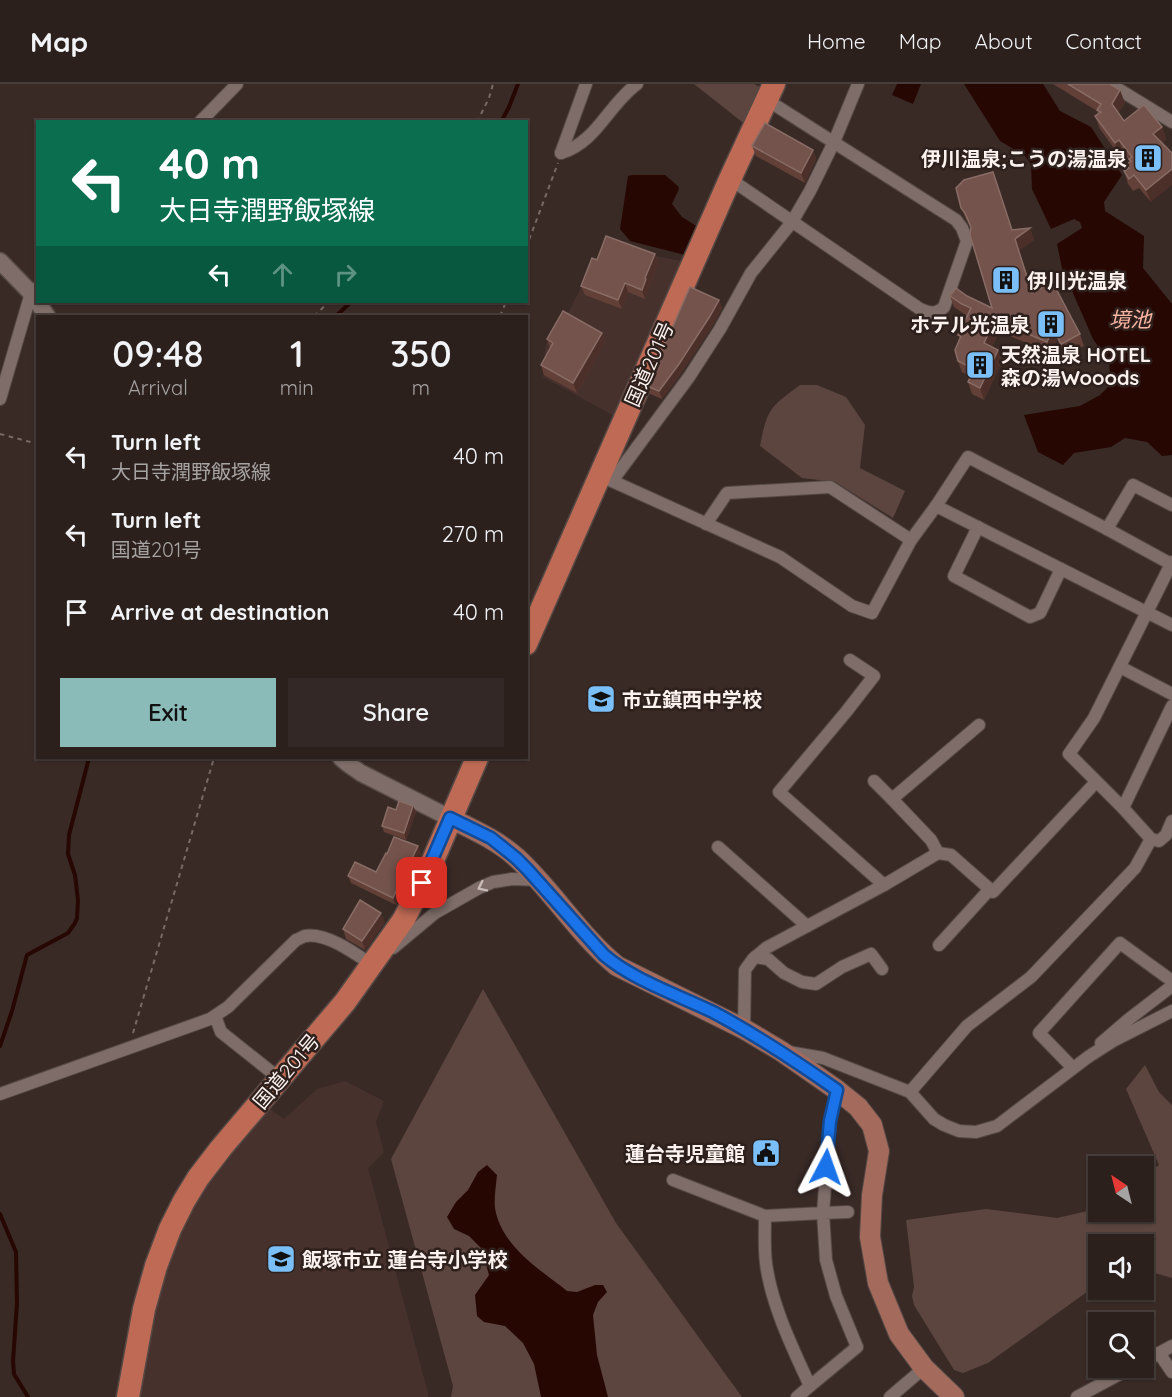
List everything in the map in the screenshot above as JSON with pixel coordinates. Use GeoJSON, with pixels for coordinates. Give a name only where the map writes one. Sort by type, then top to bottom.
{"type":"FeatureCollection","features":[{"type":"Feature","properties":{"kind":"highway","name":"国道201号"},"geometry":{"type":"LineString","coordinates":[[528,640],[606,478],[730,179],[770,92]]}},
{"type":"Feature","properties":{"kind":"highway","name":"国道201号"},"geometry":{"type":"LineString","coordinates":[[128,1397],[144,1309],[156,1266],[170,1229],[198,1178],[345,1002],[404,919],[431,865],[477,759]]}},
{"type":"Feature","properties":{"kind":"main road"},"geometry":{"type":"LineString","coordinates":[[450,818],[491,838],[516,858],[539,880],[604,955],[617,966],[744,1029],[781,1051],[858,1107],[872,1125],[879,1151],[872,1195],[870,1237],[878,1283],[898,1334],[924,1368],[954,1397]]}},
{"type":"Feature","properties":{"kind":"street"},"geometry":{"type":"LineString","coordinates":[[202,120],[237,84]]}},
{"type":"Feature","properties":{"kind":"street"},"geometry":{"type":"LineString","coordinates":[[561,153],[586,84]]}},
{"type":"Feature","properties":{"kind":"street"},"geometry":{"type":"LineString","coordinates":[[561,153],[570,151],[589,138],[628,91],[637,84]]}},
{"type":"Feature","properties":{"kind":"street"},"geometry":{"type":"LineString","coordinates":[[858,84],[834,142],[792,222],[751,273],[720,329],[689,377],[606,478],[780,557],[852,606],[872,613],[911,540],[968,457],[1172,563],[1094,718],[1069,754],[1151,839],[1159,841],[1166,835],[1172,821]]}},
{"type":"Feature","properties":{"kind":"street"},"geometry":{"type":"LineString","coordinates":[[1110,84],[1172,122]]}},
{"type":"Feature","properties":{"kind":"street"},"geometry":{"type":"LineString","coordinates":[[730,179],[920,309],[935,313],[944,307],[967,241],[956,220],[834,142],[770,92]]}},
{"type":"Feature","properties":{"kind":"street"},"geometry":{"type":"LineString","coordinates":[[0,261],[34,290],[0,399]]}},
{"type":"Feature","properties":{"kind":"street"},"geometry":{"type":"LineString","coordinates":[[1107,529],[1133,485],[1172,505]]}},
{"type":"Feature","properties":{"kind":"street"},"geometry":{"type":"LineString","coordinates":[[706,524],[727,492],[830,487],[911,540]]}},
{"type":"Feature","properties":{"kind":"street"},"geometry":{"type":"LineString","coordinates":[[936,506],[1172,625]]}},
{"type":"Feature","properties":{"kind":"street"},"geometry":{"type":"LineString","coordinates":[[978,527],[954,576],[1030,617],[1040,613],[1061,569]]}},
{"type":"Feature","properties":{"kind":"street"},"geometry":{"type":"LineString","coordinates":[[850,660],[874,676],[779,792],[884,885]]}},
{"type":"Feature","properties":{"kind":"street"},"geometry":{"type":"LineString","coordinates":[[1120,667],[1172,694]]}},
{"type":"Feature","properties":{"kind":"street"},"geometry":{"type":"LineString","coordinates":[[1123,808],[1172,706]]}},
{"type":"Feature","properties":{"kind":"street"},"geometry":{"type":"LineString","coordinates":[[892,799],[979,725]]}},
{"type":"Feature","properties":{"kind":"street"},"geometry":{"type":"LineString","coordinates":[[342,759],[361,773],[450,818]]}},
{"type":"Feature","properties":{"kind":"street"},"geometry":{"type":"LineString","coordinates":[[874,781],[931,840],[938,853]]}},
{"type":"Feature","properties":{"kind":"street"},"geometry":{"type":"LineString","coordinates":[[744,1029],[745,970],[766,948],[884,885],[938,853],[951,855],[993,892],[1096,782]]}},
{"type":"Feature","properties":{"kind":"street"},"geometry":{"type":"LineString","coordinates":[[910,1092],[967,1026],[1031,977],[1135,868],[1151,839]]}},
{"type":"Feature","properties":{"kind":"street"},"geometry":{"type":"LineString","coordinates":[[718,847],[807,926]]}},
{"type":"Feature","properties":{"kind":"street"},"geometry":{"type":"LineString","coordinates":[[0,1094],[210,1019],[228,1007],[296,940],[306,936],[319,937],[345,947],[372,965],[435,914],[479,888],[493,882],[512,879],[539,880]]}},
{"type":"Feature","properties":{"kind":"street"},"geometry":{"type":"LineString","coordinates":[[939,945],[990,889]]}},
{"type":"Feature","properties":{"kind":"street"},"geometry":{"type":"LineString","coordinates":[[1073,1068],[1039,1033],[1120,943],[1172,981]]}},
{"type":"Feature","properties":{"kind":"street"},"geometry":{"type":"LineString","coordinates":[[755,957],[768,959],[784,973],[802,982],[816,984],[842,967],[871,954],[882,969]]}},
{"type":"Feature","properties":{"kind":"street"},"geometry":{"type":"LineString","coordinates":[[1088,1057],[1107,1037],[1172,986]]}},
{"type":"Feature","properties":{"kind":"street"},"geometry":{"type":"LineString","coordinates":[[781,1051],[823,1058],[910,1092],[934,1119],[959,1131],[986,1130],[1006,1120],[1073,1068],[1113,1041],[1172,1011]]}},
{"type":"Feature","properties":{"kind":"street"},"geometry":{"type":"LineString","coordinates":[[214,1016],[221,1032],[280,1079]]}},
{"type":"Feature","properties":{"kind":"street"},"geometry":{"type":"LineString","coordinates":[[797,1397],[857,1347],[836,1296],[826,1260],[823,1213],[830,1121],[837,1090]]}},
{"type":"Feature","properties":{"kind":"street"},"geometry":{"type":"LineString","coordinates":[[673,1180],[765,1216],[849,1212]]}},
{"type":"Feature","properties":{"kind":"street"},"geometry":{"type":"LineString","coordinates":[[765,1216],[766,1263],[776,1304],[810,1386]]}},
{"type":"Feature","properties":{"kind":"street"},"geometry":{"type":"LineString","coordinates":[[1154,1356],[1172,1346]]}},
{"type":"Feature","properties":{"kind":"street"},"geometry":{"type":"LineString","coordinates":[[1160,1353],[1172,1372]]}},
{"type":"Feature","properties":{"kind":"street"},"geometry":{"type":"LineString","coordinates":[[890,1397],[924,1368]]}},
{"type":"Feature","properties":{"kind":"street"},"geometry":{"type":"LineString","coordinates":[[1077,1397],[1112,1378]]}},
{"type":"Feature","properties":{"kind":"path"},"geometry":{"type":"LineString","coordinates":[[478,120],[493,84]]}},
{"type":"Feature","properties":{"kind":"path"},"geometry":{"type":"LineString","coordinates":[[528,243],[561,153]]}},
{"type":"Feature","properties":{"kind":"path"},"geometry":{"type":"LineString","coordinates":[[315,315],[328,303]]}},
{"type":"Feature","properties":{"kind":"path"},"geometry":{"type":"LineString","coordinates":[[0,434],[36,443]]}},
{"type":"Feature","properties":{"kind":"path"},"geometry":{"type":"LineString","coordinates":[[129,1047],[214,759]]}},
{"type":"Feature","properties":{"kind":"shaded area"},"geometry":{"type":"Polygon","coordinates":[[[694,84],[754,84],[762,88],[746,125],[694,84]]]}},
{"type":"Feature","properties":{"kind":"shaded area"},"geometry":{"type":"Polygon","coordinates":[[[606,239],[655,256],[687,262],[618,418],[543,377],[548,339],[566,317],[606,239]]]}},
{"type":"Feature","properties":{"kind":"shaded area"},"geometry":{"type":"Polygon","coordinates":[[[800,385],[817,385],[846,397],[865,425],[860,468],[905,491],[893,518],[835,482],[802,478],[760,446],[771,410],[800,385]]]}},
{"type":"Feature","properties":{"kind":"shaded area"},"geometry":{"type":"Polygon","coordinates":[[[483,989],[616,1223],[742,1397],[451,1397],[453,1386],[391,1159],[483,989]]]}},
{"type":"Feature","properties":{"kind":"shaded area"},"geometry":{"type":"Polygon","coordinates":[[[1145,1065],[1159,1092],[1172,1105],[1172,1278],[1154,1274],[1154,1234],[1088,1234],[1088,1291],[988,1363],[963,1373],[954,1370],[914,1305],[906,1220],[986,1209],[1057,1218],[1088,1211],[1088,1222],[1154,1222],[1154,1168],[1159,1165],[1126,1089],[1145,1065]]]}},
{"type":"Feature","properties":{"kind":"shaded area","name":"飯塚市立 蓮台寺小学校"},"geometry":{"type":"Polygon","coordinates":[[[345,1081],[384,1101],[376,1122],[384,1152],[368,1168],[428,1397],[139,1397],[145,1352],[160,1288],[180,1229],[204,1187],[267,1107],[284,1119],[317,1089],[345,1081]]]}},
{"type":"Feature","properties":{"kind":"water"},"geometry":{"type":"Polygon","coordinates":[[[897,84],[921,84],[913,104],[892,95],[897,84]]]}},
{"type":"Feature","properties":{"kind":"water","name":"境池"},"geometry":{"type":"Polygon","coordinates":[[[964,84],[1043,84],[1060,111],[1091,127],[1122,175],[1104,202],[1105,211],[1144,236],[1143,268],[1172,304],[1172,455],[1162,456],[1147,442],[1125,438],[1111,447],[1074,453],[1063,465],[1038,452],[1024,415],[1080,406],[1100,395],[1111,384],[1109,362],[1093,339],[1062,268],[1057,244],[1082,228],[1080,222],[1074,219],[1051,229],[1032,189],[1031,164],[1025,156],[1000,141],[964,84]]]}},
{"type":"Feature","properties":{"kind":"water"},"geometry":{"type":"Polygon","coordinates":[[[665,175],[678,186],[679,189],[672,204],[682,217],[698,227],[685,255],[630,241],[620,229],[628,176],[665,175]]]}},
{"type":"Feature","properties":{"kind":"water"},"geometry":{"type":"Polygon","coordinates":[[[487,1165],[497,1175],[495,1209],[501,1226],[525,1258],[567,1291],[577,1292],[595,1285],[603,1285],[607,1292],[598,1302],[593,1315],[597,1355],[608,1397],[541,1397],[534,1364],[523,1343],[505,1326],[484,1322],[477,1316],[475,1295],[489,1275],[482,1249],[469,1236],[454,1229],[447,1217],[456,1202],[468,1190],[478,1172],[487,1165]]]}},
{"type":"Feature","properties":{"kind":"building"},"geometry":{"type":"Polygon","coordinates":[[[1068,84],[1110,84],[1120,90],[1112,104],[1124,121],[1144,105],[1162,127],[1153,134],[1172,153],[1172,169],[1146,190],[1134,175],[1129,179],[1124,171],[1129,168],[1126,165],[1132,157],[1119,140],[1115,143],[1095,116],[1101,112],[1097,110],[1101,104],[1068,84]]]}},
{"type":"Feature","properties":{"kind":"building"},"geometry":{"type":"Polygon","coordinates":[[[765,123],[813,150],[801,173],[752,146],[765,123]]]}},
{"type":"Feature","properties":{"kind":"building"},"geometry":{"type":"Polygon","coordinates":[[[993,172],[1012,230],[1030,228],[1015,239],[1032,293],[1049,284],[1050,287],[1054,285],[1080,334],[1061,344],[1053,328],[1047,342],[995,320],[984,343],[998,350],[980,388],[968,382],[974,369],[958,361],[955,350],[961,336],[958,335],[971,308],[950,296],[956,288],[992,308],[970,235],[971,227],[961,208],[956,188],[964,180],[993,172]]]}},
{"type":"Feature","properties":{"kind":"building"},"geometry":{"type":"Polygon","coordinates":[[[606,236],[655,254],[642,290],[625,283],[618,300],[581,286],[592,258],[597,260],[606,236]]]}},
{"type":"Feature","properties":{"kind":"building"},"geometry":{"type":"Polygon","coordinates":[[[690,287],[719,300],[679,364],[659,391],[647,386],[690,287]]]}},
{"type":"Feature","properties":{"kind":"building"},"geometry":{"type":"Polygon","coordinates":[[[563,311],[602,333],[573,383],[541,365],[553,343],[547,339],[563,311]]]}},
{"type":"Feature","properties":{"kind":"building"},"geometry":{"type":"Polygon","coordinates":[[[399,801],[413,806],[404,833],[382,826],[388,807],[396,810],[399,801]]]}},
{"type":"Feature","properties":{"kind":"building"},"geometry":{"type":"Polygon","coordinates":[[[394,837],[418,846],[393,898],[348,876],[355,862],[376,872],[394,837]]]}},
{"type":"Feature","properties":{"kind":"building"},"geometry":{"type":"Polygon","coordinates":[[[360,900],[381,913],[362,941],[343,929],[360,900]]]}},
{"type":"Feature","properties":{"kind":"waterway"},"geometry":{"type":"LineString","coordinates":[[502,120],[518,84]]}},
{"type":"Feature","properties":{"kind":"waterway"},"geometry":{"type":"LineString","coordinates":[[337,315],[350,303]]}},
{"type":"Feature","properties":{"kind":"waterway"},"geometry":{"type":"LineString","coordinates":[[0,1046],[27,955],[68,933],[77,918],[78,900],[75,875],[68,854],[69,835],[89,759]]}},
{"type":"Feature","properties":{"kind":"waterway"},"geometry":{"type":"LineString","coordinates":[[0,1214],[16,1252],[17,1303],[14,1374],[28,1397]]}},
{"type":"Feature","properties":{"kind":"place","name":"伊川温泉;こうの湯温泉"},"geometry":{"type":"Point","coordinates":[1148,158]}},
{"type":"Feature","properties":{"kind":"place","name":"伊川光温泉"},"geometry":{"type":"Point","coordinates":[1006,280]}},
{"type":"Feature","properties":{"kind":"place","name":"ホテル光温泉"},"geometry":{"type":"Point","coordinates":[1051,324]}},
{"type":"Feature","properties":{"kind":"place","name":"天然温泉 HOTEL 森の湯Wooods"},"geometry":{"type":"Point","coordinates":[980,365]}},
{"type":"Feature","properties":{"kind":"place","name":"市立鎮西中学校"},"geometry":{"type":"Point","coordinates":[601,699]}},
{"type":"Feature","properties":{"kind":"place","name":"蓮台寺児童館"},"geometry":{"type":"Point","coordinates":[766,1153]}},
{"type":"Feature","properties":{"kind":"place","name":"飯塚市立 蓮台寺小学校"},"geometry":{"type":"Point","coordinates":[281,1259]}},
{"type":"Feature","properties":{"kind":"route"},"geometry":{"type":"LineString","coordinates":[[422,883],[450,818],[491,838],[539,880],[604,955],[617,966],[744,1029],[781,1051],[837,1090],[830,1121],[826,1167]]}}]}
